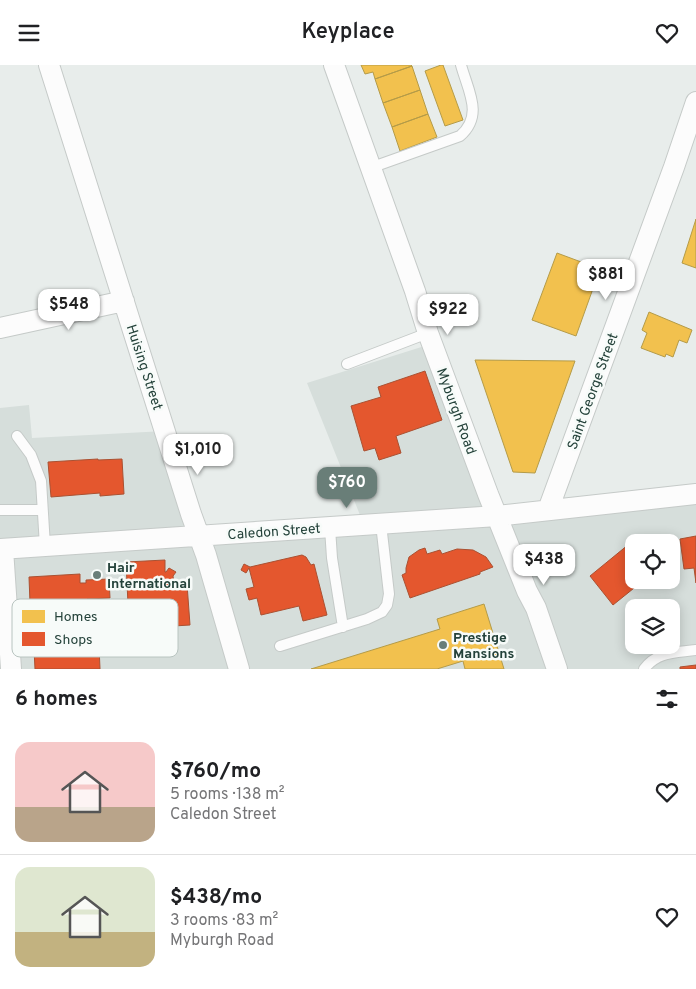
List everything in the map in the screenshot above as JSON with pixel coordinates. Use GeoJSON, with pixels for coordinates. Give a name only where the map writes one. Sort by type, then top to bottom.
{"type":"FeatureCollection","features":[{"type":"Feature","properties":{"kind":"street","name":"Huising Street"},"geometry":{"type":"LineString","coordinates":[[49,65],[199,536],[239,669]]}},
{"type":"Feature","properties":{"kind":"street","name":"Myburgh Road"},"geometry":{"type":"LineString","coordinates":[[334,65],[415,291],[428,333],[497,516],[536,609],[557,669]]}},
{"type":"Feature","properties":{"kind":"street","name":"Saint George Street"},"geometry":{"type":"LineString","coordinates":[[548,510],[696,102]]}},
{"type":"Feature","properties":{"kind":"street"},"geometry":{"type":"LineString","coordinates":[[0,328],[124,301]]}},
{"type":"Feature","properties":{"kind":"street","name":"Caledon Street"},"geometry":{"type":"LineString","coordinates":[[2,549],[497,516],[696,494]]}},
{"type":"Feature","properties":{"kind":"street"},"geometry":{"type":"LineString","coordinates":[[2,549],[11,669]]}},
{"type":"Feature","properties":{"kind":"lane"},"geometry":{"type":"LineString","coordinates":[[370,168],[460,135],[466,130],[471,124],[474,111],[461,65]]}},
{"type":"Feature","properties":{"kind":"lane"},"geometry":{"type":"LineString","coordinates":[[347,364],[428,333]]}},
{"type":"Feature","properties":{"kind":"lane"},"geometry":{"type":"LineString","coordinates":[[17,436],[31,455],[41,481],[45,546]]}},
{"type":"Feature","properties":{"kind":"lane"},"geometry":{"type":"LineString","coordinates":[[0,510],[42,510]]}},
{"type":"Feature","properties":{"kind":"lane"},"geometry":{"type":"LineString","coordinates":[[280,646],[368,619],[382,612],[387,605],[388,588],[381,524]]}},
{"type":"Feature","properties":{"kind":"lane"},"geometry":{"type":"LineString","coordinates":[[330,528],[332,558],[342,627]]}},
{"type":"Feature","properties":{"kind":"lane"},"geometry":{"type":"LineString","coordinates":[[680,650],[696,650]]}},
{"type":"Feature","properties":{"kind":"lane"},"geometry":{"type":"LineString","coordinates":[[644,669],[655,654]]}},
{"type":"Feature","properties":{"kind":"shaded area"},"geometry":{"type":"Polygon","coordinates":[[[431,344],[497,516],[696,496],[696,669],[0,669],[0,408],[29,405],[32,438],[165,431],[200,537],[364,525],[307,383],[431,344]]]}},
{"type":"Feature","properties":{"kind":"building: Homes"},"geometry":{"type":"Polygon","coordinates":[[[361,65],[412,66],[375,79],[373,72],[365,74],[361,65]]]}},
{"type":"Feature","properties":{"kind":"building: Homes"},"geometry":{"type":"Polygon","coordinates":[[[443,65],[463,120],[445,126],[425,71],[443,65]]]}},
{"type":"Feature","properties":{"kind":"building: Homes"},"geometry":{"type":"Polygon","coordinates":[[[412,66],[420,90],[383,103],[375,79],[412,66]]]}},
{"type":"Feature","properties":{"kind":"building: Homes"},"geometry":{"type":"Polygon","coordinates":[[[420,90],[428,114],[392,127],[383,103],[420,90]]]}},
{"type":"Feature","properties":{"kind":"building: Homes"},"geometry":{"type":"Polygon","coordinates":[[[428,114],[437,137],[400,151],[392,127],[428,114]]]}},
{"type":"Feature","properties":{"kind":"building: Homes"},"geometry":{"type":"Polygon","coordinates":[[[696,219],[696,268],[682,263],[696,219]]]}},
{"type":"Feature","properties":{"kind":"building: Homes"},"geometry":{"type":"Polygon","coordinates":[[[557,253],[600,269],[576,336],[532,320],[557,253]]]}},
{"type":"Feature","properties":{"kind":"building: Homes"},"geometry":{"type":"Polygon","coordinates":[[[649,312],[692,330],[687,343],[679,340],[673,357],[666,354],[665,357],[641,348],[647,333],[642,330],[649,312]]]}},
{"type":"Feature","properties":{"kind":"building: Homes"},"geometry":{"type":"Polygon","coordinates":[[[475,360],[575,361],[535,473],[513,472],[475,360]]]}},
{"type":"Feature","properties":{"kind":"building: Homes","name":"Prestige Mansions"},"geometry":{"type":"Polygon","coordinates":[[[484,604],[504,669],[465,669],[463,661],[437,669],[311,669],[440,629],[437,619],[484,604]]]}},
{"type":"Feature","properties":{"kind":"building: Shops"},"geometry":{"type":"Polygon","coordinates":[[[425,371],[442,420],[396,436],[401,453],[379,460],[375,448],[364,451],[351,406],[381,397],[378,387],[425,371]]]}},
{"type":"Feature","properties":{"kind":"building: Shops"},"geometry":{"type":"Polygon","coordinates":[[[122,459],[124,494],[100,496],[100,493],[51,497],[48,462],[122,459]]]}},
{"type":"Feature","properties":{"kind":"building: Shops"},"geometry":{"type":"Polygon","coordinates":[[[696,536],[696,583],[694,568],[684,569],[680,539],[696,536]]]}},
{"type":"Feature","properties":{"kind":"building: Shops"},"geometry":{"type":"Polygon","coordinates":[[[625,547],[625,589],[633,589],[613,605],[590,576],[625,547]]]}},
{"type":"Feature","properties":{"kind":"building: Shops"},"geometry":{"type":"Polygon","coordinates":[[[425,548],[427,554],[440,550],[442,554],[457,549],[473,550],[486,557],[493,567],[480,572],[480,574],[410,598],[402,575],[406,573],[409,557],[425,548]]]}},
{"type":"Feature","properties":{"kind":"building: Shops"},"geometry":{"type":"Polygon","coordinates":[[[302,555],[306,557],[311,565],[314,564],[327,615],[303,621],[299,606],[261,615],[257,598],[249,600],[246,589],[254,587],[249,568],[246,573],[241,570],[244,564],[250,567],[302,555]]]}},
{"type":"Feature","properties":{"kind":"building: Shops"},"geometry":{"type":"Polygon","coordinates":[[[165,560],[165,572],[169,568],[176,572],[173,576],[174,583],[187,584],[190,625],[178,626],[178,599],[128,599],[126,562],[165,560]]]}},
{"type":"Feature","properties":{"kind":"building: Shops"},"geometry":{"type":"Polygon","coordinates":[[[80,574],[80,583],[86,583],[86,580],[109,579],[110,598],[30,599],[29,577],[80,574]]]}},
{"type":"Feature","properties":{"kind":"building: Shops"},"geometry":{"type":"Polygon","coordinates":[[[34,657],[99,657],[100,669],[35,669],[34,657]]]}},
{"type":"Feature","properties":{"kind":"building: Shops"},"geometry":{"type":"Polygon","coordinates":[[[696,665],[696,669],[680,669],[680,667],[696,665]]]}},
{"type":"Feature","properties":{"kind":"place","name":"Hair International"},"geometry":{"type":"Point","coordinates":[97,575]}},
{"type":"Feature","properties":{"kind":"place","name":"Prestige Mansions"},"geometry":{"type":"Point","coordinates":[443,645]}}]}
